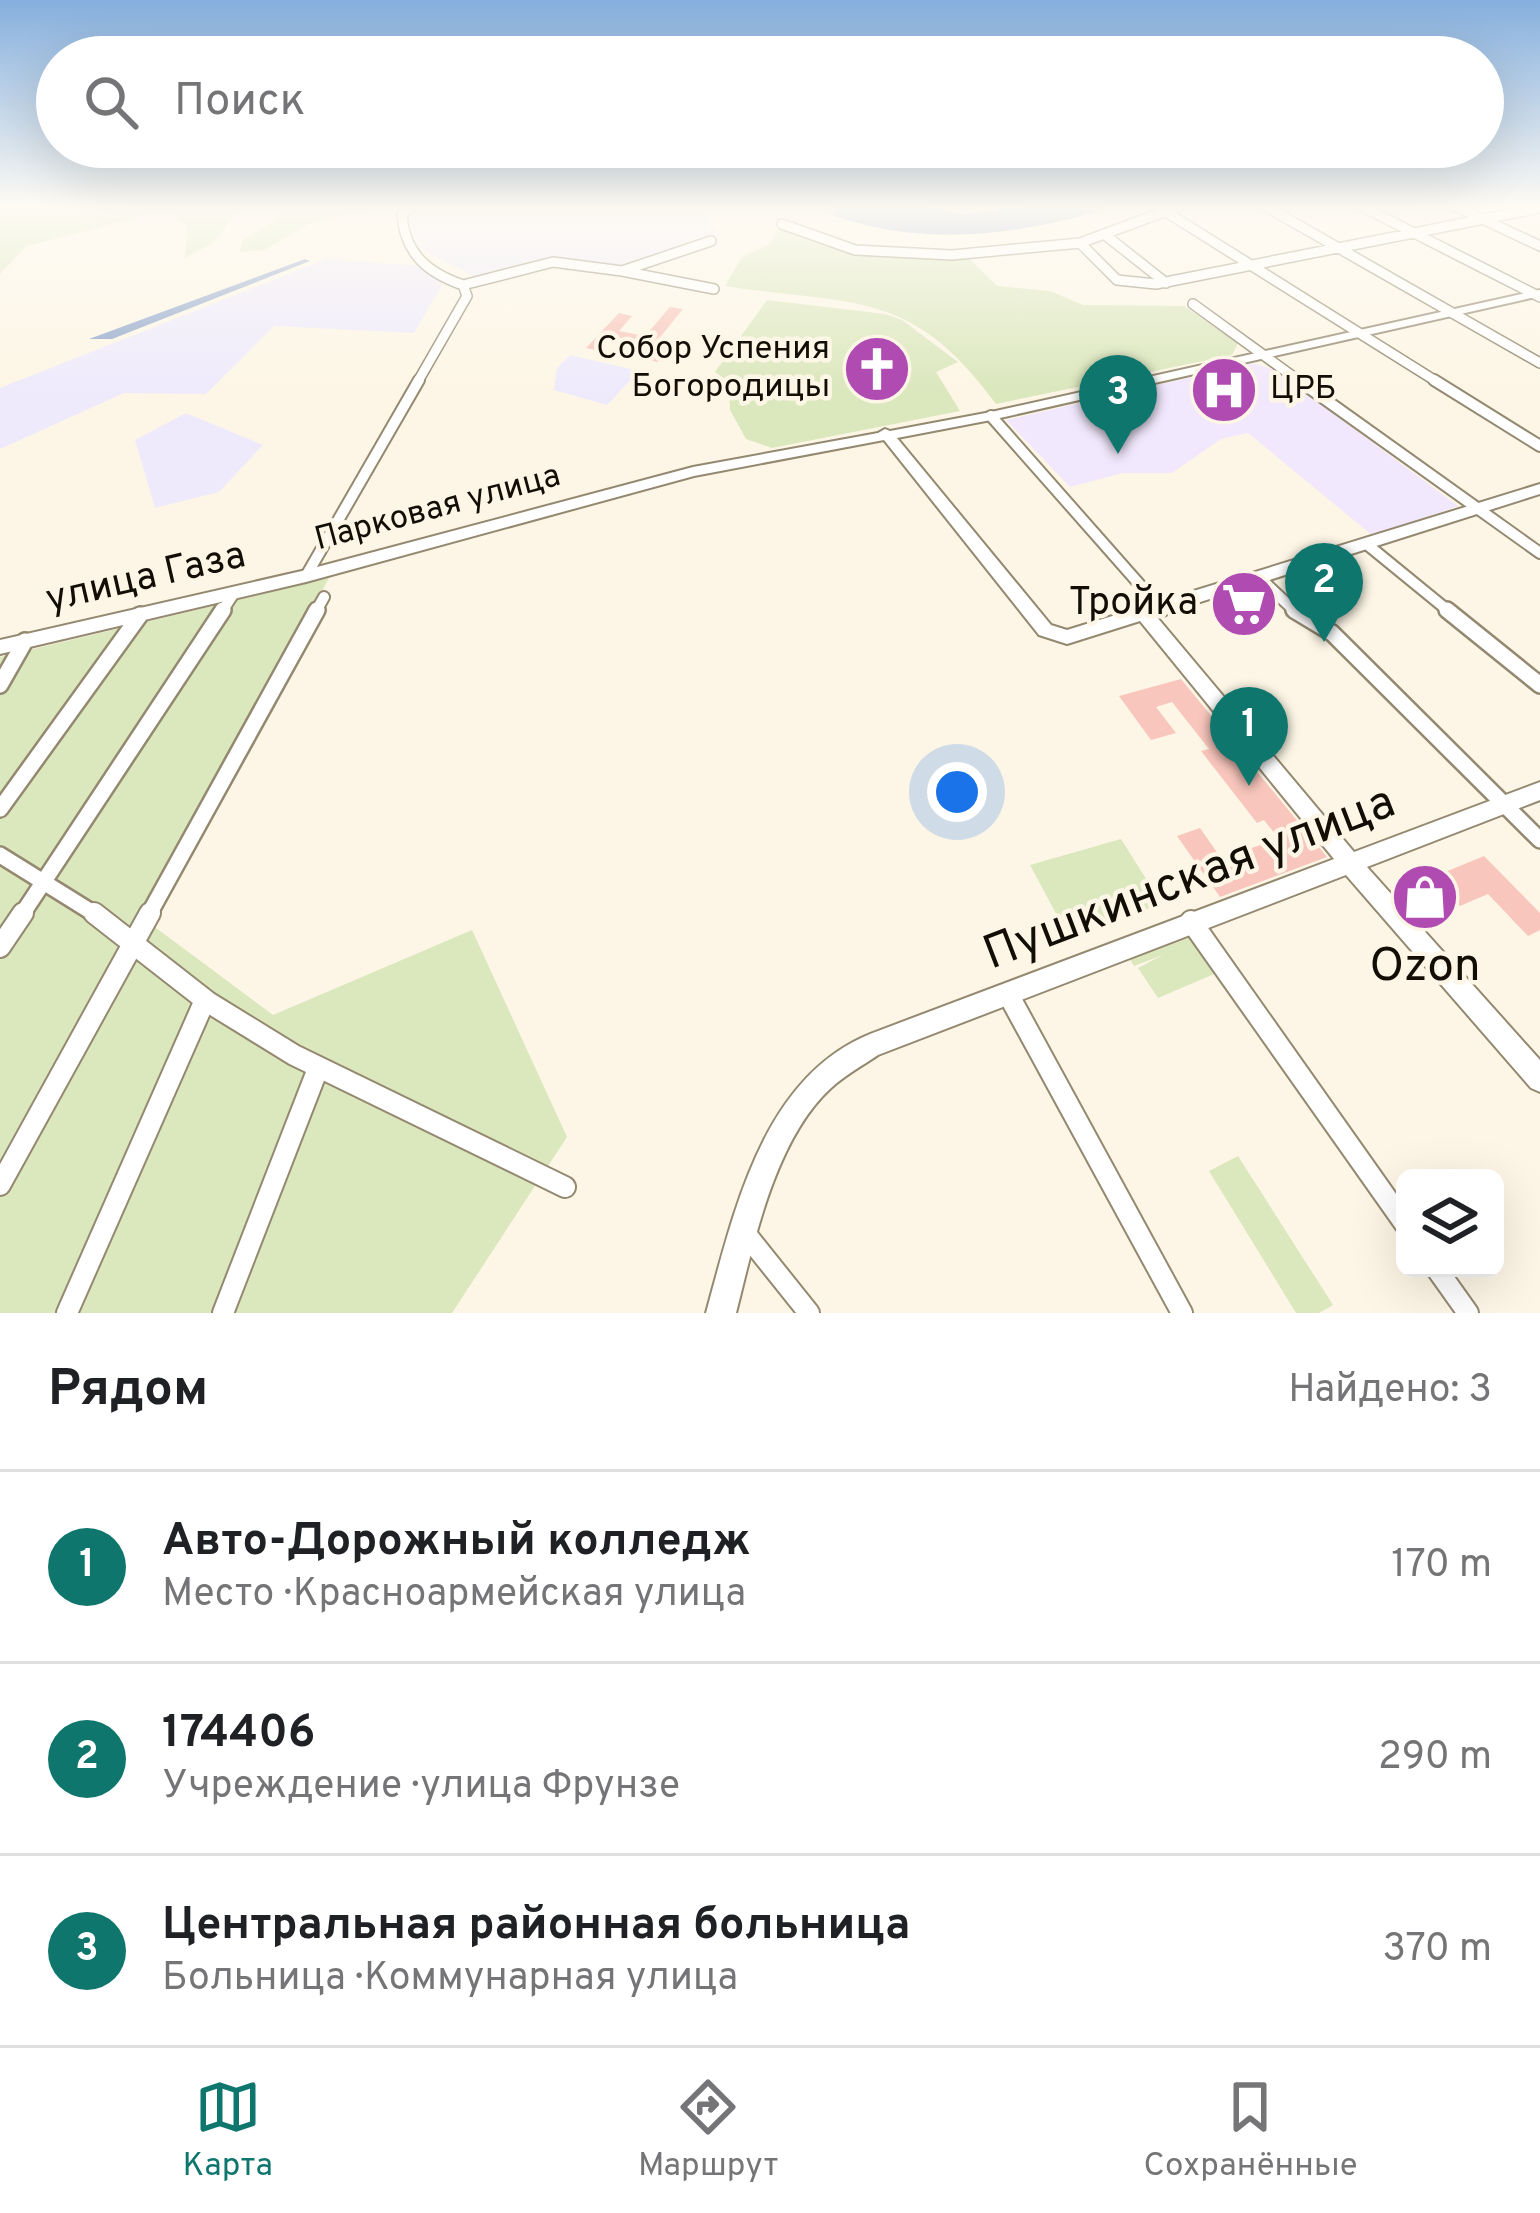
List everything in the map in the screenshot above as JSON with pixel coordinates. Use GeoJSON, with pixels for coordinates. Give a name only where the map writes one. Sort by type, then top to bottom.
{"type":"FeatureCollection","features":[{"type":"Feature","properties":{"kind":"main road","name":"Парковая улица"},"geometry":{"type":"LineString","coordinates":[[307,576],[693,472],[991,416],[1538,295]]}},
{"type":"Feature","properties":{"kind":"main road"},"geometry":{"type":"LineString","coordinates":[[885,434],[1045,630],[1060,637],[1262,580],[1540,489]]}},
{"type":"Feature","properties":{"kind":"main road","name":"улица Газа"},"geometry":{"type":"LineString","coordinates":[[0,647],[307,576]]}},
{"type":"Feature","properties":{"kind":"main road"},"geometry":{"type":"LineString","coordinates":[[1154,613],[1352,865],[1540,1079]]}},
{"type":"Feature","properties":{"kind":"main road","name":"Пушкинская улица"},"geometry":{"type":"LineString","coordinates":[[721,1313],[743,1231],[782,1140],[817,1083],[870,1046],[1540,791]]}},
{"type":"Feature","properties":{"kind":"street"},"geometry":{"type":"LineString","coordinates":[[425,267],[465,290],[522,267]]}},
{"type":"Feature","properties":{"kind":"street"},"geometry":{"type":"LineString","coordinates":[[593,267],[714,289]]}},
{"type":"Feature","properties":{"kind":"street"},"geometry":{"type":"LineString","coordinates":[[622,271],[633,267]]}},
{"type":"Feature","properties":{"kind":"street"},"geometry":{"type":"LineString","coordinates":[[1103,267],[1121,286],[1161,284],[1238,267]]}},
{"type":"Feature","properties":{"kind":"street"},"geometry":{"type":"LineString","coordinates":[[1142,267],[1161,284]]}},
{"type":"Feature","properties":{"kind":"street"},"geometry":{"type":"LineString","coordinates":[[1253,267],[1540,446]]}},
{"type":"Feature","properties":{"kind":"street"},"geometry":{"type":"LineString","coordinates":[[1373,267],[1540,363]]}},
{"type":"Feature","properties":{"kind":"street"},"geometry":{"type":"LineString","coordinates":[[1483,267],[1538,295]]}},
{"type":"Feature","properties":{"kind":"street","name":"Парковая улица"},"geometry":{"type":"LineString","coordinates":[[307,576],[465,290]]}},
{"type":"Feature","properties":{"kind":"street"},"geometry":{"type":"LineString","coordinates":[[1193,304],[1540,553]]}},
{"type":"Feature","properties":{"kind":"street"},"geometry":{"type":"LineString","coordinates":[[991,416],[1154,613]]}},
{"type":"Feature","properties":{"kind":"street"},"geometry":{"type":"LineString","coordinates":[[1369,546],[1540,685]]}},
{"type":"Feature","properties":{"kind":"street"},"geometry":{"type":"LineString","coordinates":[[1262,580],[1296,612],[1343,643],[1540,840]]}},
{"type":"Feature","properties":{"kind":"street"},"geometry":{"type":"LineString","coordinates":[[0,947],[234,593]]}},
{"type":"Feature","properties":{"kind":"street"},"geometry":{"type":"LineString","coordinates":[[0,1185],[136,945],[323,597]]}},
{"type":"Feature","properties":{"kind":"street"},"geometry":{"type":"LineString","coordinates":[[0,809],[140,615]]}},
{"type":"Feature","properties":{"kind":"street"},"geometry":{"type":"LineString","coordinates":[[0,685],[25,641]]}},
{"type":"Feature","properties":{"kind":"street"},"geometry":{"type":"LineString","coordinates":[[0,855],[47,875],[205,1000],[317,1071],[566,1187]]}},
{"type":"Feature","properties":{"kind":"street"},"geometry":{"type":"LineString","coordinates":[[1191,921],[1396,1211]]}},
{"type":"Feature","properties":{"kind":"street"},"geometry":{"type":"LineString","coordinates":[[1008,994],[1182,1313]]}},
{"type":"Feature","properties":{"kind":"street"},"geometry":{"type":"LineString","coordinates":[[67,1313],[205,1000]]}},
{"type":"Feature","properties":{"kind":"street"},"geometry":{"type":"LineString","coordinates":[[223,1313],[317,1071]]}},
{"type":"Feature","properties":{"kind":"street"},"geometry":{"type":"LineString","coordinates":[[743,1231],[809,1313]]}},
{"type":"Feature","properties":{"kind":"street"},"geometry":{"type":"LineString","coordinates":[[1442,1277],[1468,1313]]}},
{"type":"Feature","properties":{"kind":"shaded area"},"geometry":{"type":"Polygon","coordinates":[[[305,267],[423,267],[442,285],[414,333],[274,326],[206,394],[124,393],[0,449],[0,388],[305,267]]]}},
{"type":"Feature","properties":{"kind":"shaded area"},"geometry":{"type":"Polygon","coordinates":[[[457,267],[514,267],[477,278],[457,267]]]}},
{"type":"Feature","properties":{"kind":"shaded area"},"geometry":{"type":"Polygon","coordinates":[[[570,355],[639,371],[607,405],[554,390],[557,368],[570,355]]]}},
{"type":"Feature","properties":{"kind":"shaded area"},"geometry":{"type":"Polygon","coordinates":[[[1252,363],[1275,370],[1458,506],[1373,536],[1248,433],[1221,439],[1172,473],[1123,473],[1070,487],[1006,420],[1252,363]]]}},
{"type":"Feature","properties":{"kind":"shaded area"},"geometry":{"type":"Polygon","coordinates":[[[186,413],[263,445],[219,492],[155,508],[135,440],[186,413]]]}},
{"type":"Feature","properties":{"kind":"green space"},"geometry":{"type":"Polygon","coordinates":[[[736,267],[978,267],[997,286],[1050,291],[1083,305],[1184,306],[1238,343],[1232,355],[996,404],[965,366],[907,321],[845,302],[725,286],[736,267]]]}},
{"type":"Feature","properties":{"kind":"green space"},"geometry":{"type":"Polygon","coordinates":[[[767,300],[902,320],[958,362],[936,372],[960,411],[772,448],[746,439],[730,410],[729,382],[715,372],[767,300]]]}},
{"type":"Feature","properties":{"kind":"green space"},"geometry":{"type":"Polygon","coordinates":[[[329,578],[144,919],[273,1015],[472,930],[567,1137],[452,1313],[0,1313],[0,657],[329,578]]]}},
{"type":"Feature","properties":{"kind":"green space"},"geometry":{"type":"Polygon","coordinates":[[[1121,839],[1162,904],[1067,934],[1030,865],[1121,839]]]}},
{"type":"Feature","properties":{"kind":"green space"},"geometry":{"type":"Polygon","coordinates":[[[1191,933],[1219,972],[1158,998],[1138,968],[1163,955],[1134,966],[1129,958],[1191,933]]]}},
{"type":"Feature","properties":{"kind":"green space"},"geometry":{"type":"Polygon","coordinates":[[[1238,1156],[1333,1305],[1319,1313],[1296,1313],[1209,1171],[1238,1156]]]}},
{"type":"Feature","properties":{"kind":"water"},"geometry":{"type":"Polygon","coordinates":[[[283,267],[294,267],[112,339],[89,339],[283,267]]]}},
{"type":"Feature","properties":{"kind":"building"},"geometry":{"type":"Polygon","coordinates":[[[670,307],[683,309],[648,352],[664,355],[658,362],[624,355],[635,342],[612,337],[599,351],[586,348],[619,313],[632,316],[619,331],[645,336],[670,307]]]}},
{"type":"Feature","properties":{"kind":"building","name":"Собор Успения Богородицы"},"geometry":{"type":"Polygon","coordinates":[[[876,355],[899,363],[879,384],[855,376],[876,355]]]}},
{"type":"Feature","properties":{"kind":"building"},"geometry":{"type":"Polygon","coordinates":[[[1181,679],[1327,857],[1220,897],[1177,836],[1200,828],[1221,858],[1279,839],[1264,820],[1257,823],[1201,751],[1209,749],[1172,702],[1156,707],[1176,733],[1151,740],[1119,696],[1181,679]]]}},
{"type":"Feature","properties":{"kind":"building"},"geometry":{"type":"Polygon","coordinates":[[[1484,856],[1540,913],[1540,930],[1528,936],[1488,894],[1460,906],[1433,877],[1484,856]]]}},
{"type":"Feature","properties":{"kind":"place","name":"Собор Успения Богородицы"},"geometry":{"type":"Point","coordinates":[877,369]}},
{"type":"Feature","properties":{"kind":"place","name":"ЦРБ"},"geometry":{"type":"Point","coordinates":[1224,390]}},
{"type":"Feature","properties":{"kind":"place","name":"Центральная районная больница"},"geometry":{"type":"Point","coordinates":[1118,454]}},
{"type":"Feature","properties":{"kind":"place","name":"Тройка"},"geometry":{"type":"Point","coordinates":[1244,604]}},
{"type":"Feature","properties":{"kind":"place","name":"174406"},"geometry":{"type":"Point","coordinates":[1324,642]}},
{"type":"Feature","properties":{"kind":"place","name":"Авто-Дорожный колледж"},"geometry":{"type":"Point","coordinates":[1249,786]}},
{"type":"Feature","properties":{"kind":"place","name":"Ozon"},"geometry":{"type":"Point","coordinates":[1425,897]}}]}
